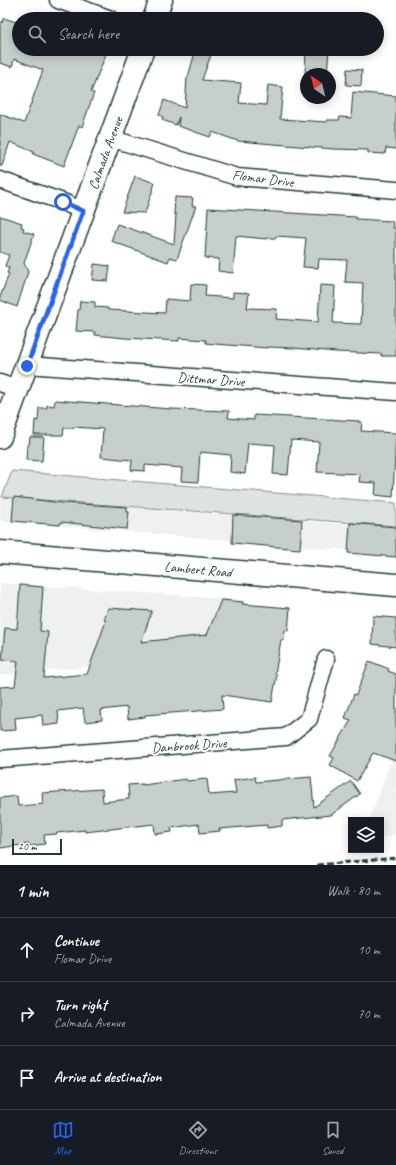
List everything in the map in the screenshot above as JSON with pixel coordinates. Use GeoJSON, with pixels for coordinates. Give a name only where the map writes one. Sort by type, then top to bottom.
{"type":"FeatureCollection","features":[{"type":"Feature","properties":{"kind":"street"},"geometry":{"type":"LineString","coordinates":[[58,0],[91,12]]}},
{"type":"Feature","properties":{"kind":"street"},"geometry":{"type":"LineString","coordinates":[[156,12],[160,0]]}},
{"type":"Feature","properties":{"kind":"street","name":"Calmada Avenue"},"geometry":{"type":"LineString","coordinates":[[0,437],[9,386],[27,366],[140,56]]}},
{"type":"Feature","properties":{"kind":"street","name":"Flomar Drive"},"geometry":{"type":"LineString","coordinates":[[110,138],[237,177],[396,190]]}},
{"type":"Feature","properties":{"kind":"street"},"geometry":{"type":"LineString","coordinates":[[0,180],[63,202],[83,211]]}},
{"type":"Feature","properties":{"kind":"street","name":"Dittmar Drive"},"geometry":{"type":"LineString","coordinates":[[27,366],[396,392]]}},
{"type":"Feature","properties":{"kind":"street","name":"Lambert Road"},"geometry":{"type":"LineString","coordinates":[[0,552],[396,584]]}},
{"type":"Feature","properties":{"kind":"street","name":"Danbrook Drive"},"geometry":{"type":"LineString","coordinates":[[0,759],[286,737],[309,719],[326,659]]}},
{"type":"Feature","properties":{"kind":"shaded area"},"geometry":{"type":"Polygon","coordinates":[[[12,471],[396,503],[396,526],[2,497],[12,471]]]}},
{"type":"Feature","properties":{"kind":"shaded area"},"geometry":{"type":"Polygon","coordinates":[[[1,497],[396,528],[396,554],[2,521],[0,518],[1,497]]]}},
{"type":"Feature","properties":{"kind":"shaded area"},"geometry":{"type":"Polygon","coordinates":[[[0,583],[246,600],[226,653],[0,675],[0,583]]]}},
{"type":"Feature","properties":{"kind":"shaded area"},"geometry":{"type":"Polygon","coordinates":[[[396,747],[396,835],[384,837],[384,817],[370,817],[396,747]]]}},
{"type":"Feature","properties":{"kind":"building"},"geometry":{"type":"Polygon","coordinates":[[[4,18],[12,21],[12,56],[105,56],[91,92],[94,93],[82,127],[79,125],[64,166],[33,154],[34,152],[10,142],[2,166],[0,166],[0,114],[24,123],[43,70],[14,59],[12,67],[0,63],[0,23],[2,23],[4,18]]]}},
{"type":"Feature","properties":{"kind":"building"},"geometry":{"type":"Polygon","coordinates":[[[194,56],[211,56],[202,80],[241,83],[239,103],[266,105],[268,85],[283,87],[280,119],[327,122],[327,120],[339,120],[340,117],[351,118],[353,92],[396,96],[396,149],[386,148],[385,154],[368,153],[368,150],[334,149],[238,141],[212,132],[210,137],[178,126],[179,117],[176,125],[162,120],[163,117],[159,115],[164,100],[185,108],[188,77],[194,56]]]}},
{"type":"Feature","properties":{"kind":"building"},"geometry":{"type":"Polygon","coordinates":[[[306,56],[328,56],[327,68],[305,68],[306,56]]]}},
{"type":"Feature","properties":{"kind":"building"},"geometry":{"type":"Polygon","coordinates":[[[347,69],[362,70],[361,86],[346,85],[347,69]]]}},
{"type":"Feature","properties":{"kind":"building"},"geometry":{"type":"Polygon","coordinates":[[[135,176],[155,183],[145,213],[122,212],[135,176]]]}},
{"type":"Feature","properties":{"kind":"building"},"geometry":{"type":"Polygon","coordinates":[[[175,197],[193,198],[192,206],[196,206],[177,259],[170,257],[168,262],[111,241],[117,224],[174,244],[176,214],[174,214],[175,197]]]}},
{"type":"Feature","properties":{"kind":"building"},"geometry":{"type":"Polygon","coordinates":[[[208,208],[356,217],[356,219],[392,221],[393,228],[396,228],[396,356],[294,348],[268,348],[215,344],[206,343],[206,340],[179,338],[179,341],[125,338],[95,335],[95,332],[76,331],[80,301],[95,302],[95,307],[108,308],[108,310],[165,313],[166,299],[190,301],[191,284],[206,285],[205,296],[233,298],[233,292],[249,293],[247,308],[277,309],[276,319],[318,322],[320,285],[335,286],[333,323],[361,324],[363,283],[345,282],[347,260],[319,259],[318,268],[303,267],[306,238],[276,236],[276,238],[267,239],[236,236],[233,273],[218,271],[219,259],[205,258],[208,208]]]}},
{"type":"Feature","properties":{"kind":"building"},"geometry":{"type":"Polygon","coordinates":[[[0,216],[22,223],[21,227],[24,228],[23,231],[34,234],[24,263],[28,272],[17,307],[0,300],[9,274],[7,273],[9,268],[5,266],[9,255],[0,252],[0,216]]]}},
{"type":"Feature","properties":{"kind":"building"},"geometry":{"type":"Polygon","coordinates":[[[94,264],[110,266],[108,281],[92,280],[94,264]]]}},
{"type":"Feature","properties":{"kind":"building"},"geometry":{"type":"Polygon","coordinates":[[[55,400],[171,409],[229,411],[228,418],[254,420],[254,415],[359,421],[358,422],[362,422],[361,431],[396,433],[393,497],[375,495],[376,483],[359,482],[360,474],[317,472],[319,442],[291,440],[288,475],[273,474],[275,445],[248,443],[245,474],[230,472],[231,455],[200,452],[198,482],[181,481],[182,468],[145,465],[145,471],[131,470],[132,460],[101,457],[103,429],[73,427],[64,428],[63,435],[34,435],[35,420],[38,421],[39,408],[47,408],[47,405],[54,406],[55,400]]]}},
{"type":"Feature","properties":{"kind":"building"},"geometry":{"type":"Polygon","coordinates":[[[30,437],[44,437],[42,461],[26,460],[27,445],[29,445],[30,437]]]}},
{"type":"Feature","properties":{"kind":"building"},"geometry":{"type":"Polygon","coordinates":[[[14,497],[62,503],[127,507],[127,512],[129,512],[127,529],[61,522],[60,525],[12,521],[14,497]]]}},
{"type":"Feature","properties":{"kind":"building"},"geometry":{"type":"Polygon","coordinates":[[[233,515],[302,520],[300,549],[232,543],[233,515]]]}},
{"type":"Feature","properties":{"kind":"building"},"geometry":{"type":"Polygon","coordinates":[[[350,523],[396,527],[396,557],[348,553],[350,523]]]}},
{"type":"Feature","properties":{"kind":"building"},"geometry":{"type":"Polygon","coordinates":[[[20,585],[43,587],[40,631],[48,632],[44,678],[87,674],[106,621],[104,620],[108,608],[152,611],[141,642],[207,635],[221,600],[243,602],[242,604],[290,608],[288,631],[285,630],[284,640],[281,640],[272,702],[222,695],[223,709],[145,715],[145,717],[128,719],[127,707],[101,710],[102,720],[85,722],[83,708],[58,711],[59,724],[43,726],[42,715],[15,718],[16,730],[0,731],[0,687],[15,686],[18,661],[2,660],[5,628],[17,629],[20,585]]]}},
{"type":"Feature","properties":{"kind":"building"},"geometry":{"type":"Polygon","coordinates":[[[373,616],[396,618],[396,647],[372,644],[373,616]]]}},
{"type":"Feature","properties":{"kind":"building"},"geometry":{"type":"Polygon","coordinates":[[[369,661],[389,669],[388,671],[396,674],[396,761],[373,753],[357,781],[330,765],[334,758],[330,756],[351,720],[345,718],[354,694],[356,695],[369,661]]]}},
{"type":"Feature","properties":{"kind":"building"},"geometry":{"type":"Polygon","coordinates":[[[255,777],[256,782],[311,777],[314,807],[351,781],[360,794],[331,815],[282,820],[282,826],[267,828],[267,825],[219,829],[220,831],[200,833],[199,824],[171,828],[172,832],[155,834],[154,824],[44,835],[45,844],[29,846],[29,844],[0,848],[0,798],[17,796],[18,806],[43,804],[42,793],[102,789],[103,802],[129,799],[128,785],[143,785],[186,779],[187,781],[207,779],[209,795],[236,793],[234,780],[255,777]]]}},
{"type":"Feature","properties":{"kind":"railway"},"geometry":{"type":"LineString","coordinates":[[317,865],[396,858]]}},
{"type":"Feature","properties":{"kind":"route"},"geometry":{"type":"LineString","coordinates":[[27,366],[83,211],[63,202]]}}]}
